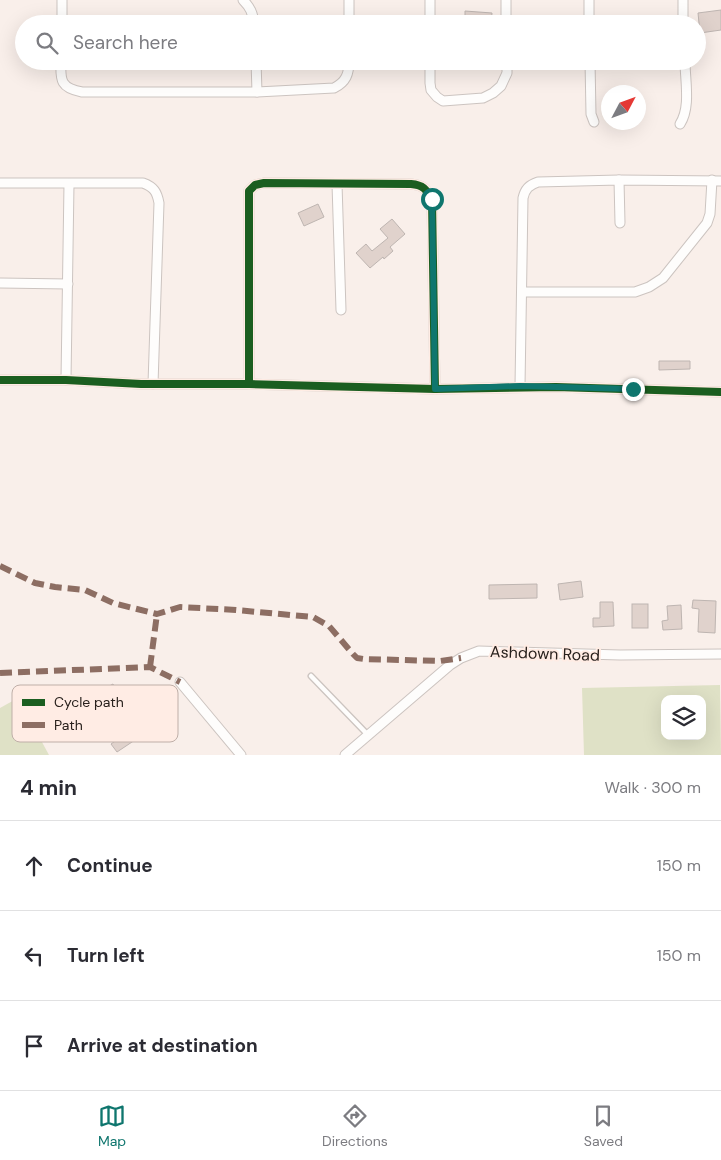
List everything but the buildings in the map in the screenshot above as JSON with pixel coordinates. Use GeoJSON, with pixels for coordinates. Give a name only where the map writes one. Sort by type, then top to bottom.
{"type":"FeatureCollection","features":[{"type":"Feature","properties":{"kind":"street"},"geometry":{"type":"LineString","coordinates":[[62,0],[62,15]]}},
{"type":"Feature","properties":{"kind":"street"},"geometry":{"type":"LineString","coordinates":[[243,0],[249,6],[253,15]]}},
{"type":"Feature","properties":{"kind":"street"},"geometry":{"type":"LineString","coordinates":[[349,0],[349,15]]}},
{"type":"Feature","properties":{"kind":"street"},"geometry":{"type":"LineString","coordinates":[[430,0],[430,15]]}},
{"type":"Feature","properties":{"kind":"street"},"geometry":{"type":"LineString","coordinates":[[506,0],[506,15]]}},
{"type":"Feature","properties":{"kind":"street"},"geometry":{"type":"LineString","coordinates":[[589,0],[589,15]]}},
{"type":"Feature","properties":{"kind":"street"},"geometry":{"type":"LineString","coordinates":[[683,0],[683,15]]}},
{"type":"Feature","properties":{"kind":"street"},"geometry":{"type":"LineString","coordinates":[[60,70],[63,84],[71,90],[82,92],[258,92],[334,88],[342,84],[348,76],[349,70]]}},
{"type":"Feature","properties":{"kind":"street"},"geometry":{"type":"LineString","coordinates":[[257,70],[258,92]]}},
{"type":"Feature","properties":{"kind":"street"},"geometry":{"type":"LineString","coordinates":[[430,70],[431,90],[436,97],[443,101],[483,98],[501,86],[507,70]]}},
{"type":"Feature","properties":{"kind":"street"},"geometry":{"type":"LineString","coordinates":[[590,70],[591,114],[594,122]]}},
{"type":"Feature","properties":{"kind":"street"},"geometry":{"type":"LineString","coordinates":[[680,124],[684,118],[686,104],[685,70]]}},
{"type":"Feature","properties":{"kind":"street"},"geometry":{"type":"LineString","coordinates":[[619,180],[620,223]]}},
{"type":"Feature","properties":{"kind":"street"},"geometry":{"type":"LineString","coordinates":[[520,386],[524,191],[531,184],[538,182],[717,180],[707,224],[663,278],[649,287],[635,292],[522,292]]}},
{"type":"Feature","properties":{"kind":"street"},"geometry":{"type":"LineString","coordinates":[[0,183],[143,183],[151,186],[158,194],[153,384]]}},
{"type":"Feature","properties":{"kind":"street"},"geometry":{"type":"LineString","coordinates":[[249,384],[249,191],[255,185],[264,183],[421,185],[427,190],[432,199],[435,389]]}},
{"type":"Feature","properties":{"kind":"street"},"geometry":{"type":"LineString","coordinates":[[66,380],[69,184]]}},
{"type":"Feature","properties":{"kind":"street"},"geometry":{"type":"LineString","coordinates":[[337,184],[341,310]]}},
{"type":"Feature","properties":{"kind":"street"},"geometry":{"type":"LineString","coordinates":[[0,283],[68,284]]}},
{"type":"Feature","properties":{"kind":"street"},"geometry":{"type":"LineString","coordinates":[[0,380],[435,389],[520,386],[721,392]]}},
{"type":"Feature","properties":{"kind":"street","name":"Ashdown Road"},"geometry":{"type":"LineString","coordinates":[[345,755],[450,665],[461,658],[479,651],[620,655],[721,654]]}},
{"type":"Feature","properties":{"kind":"street"},"geometry":{"type":"LineString","coordinates":[[180,682],[242,755]]}},
{"type":"Feature","properties":{"kind":"lane"},"geometry":{"type":"LineString","coordinates":[[311,676],[368,735]]}},
{"type":"Feature","properties":{"kind":"green space"},"geometry":{"type":"Polygon","coordinates":[[[720,685],[721,755],[584,755],[582,688],[720,685]]]}},
{"type":"Feature","properties":{"kind":"green space"},"geometry":{"type":"Polygon","coordinates":[[[12,701],[12,742],[42,742],[49,755],[0,755],[0,708],[12,701]]]}},
{"type":"Feature","properties":{"kind":"marked path"},"geometry":{"type":"LineString","coordinates":[[0,566],[35,583],[85,590],[113,603],[157,614],[180,607],[313,617],[329,626],[357,658],[440,661],[461,658]]}},
{"type":"Feature","properties":{"kind":"marked path"},"geometry":{"type":"LineString","coordinates":[[150,667],[157,614]]}},
{"type":"Feature","properties":{"kind":"marked path"},"geometry":{"type":"LineString","coordinates":[[0,673],[150,667],[180,682]]}},
{"type":"Feature","properties":{"kind":"cycle path"},"geometry":{"type":"LineString","coordinates":[[249,384],[249,191],[255,185],[264,183],[411,184],[424,188],[432,199],[435,389]]}},
{"type":"Feature","properties":{"kind":"cycle path"},"geometry":{"type":"LineString","coordinates":[[0,380],[435,389],[556,387],[721,392]]}},
{"type":"Feature","properties":{"kind":"route"},"geometry":{"type":"LineString","coordinates":[[432,199],[435,389],[520,386],[633,389]]}}]}
